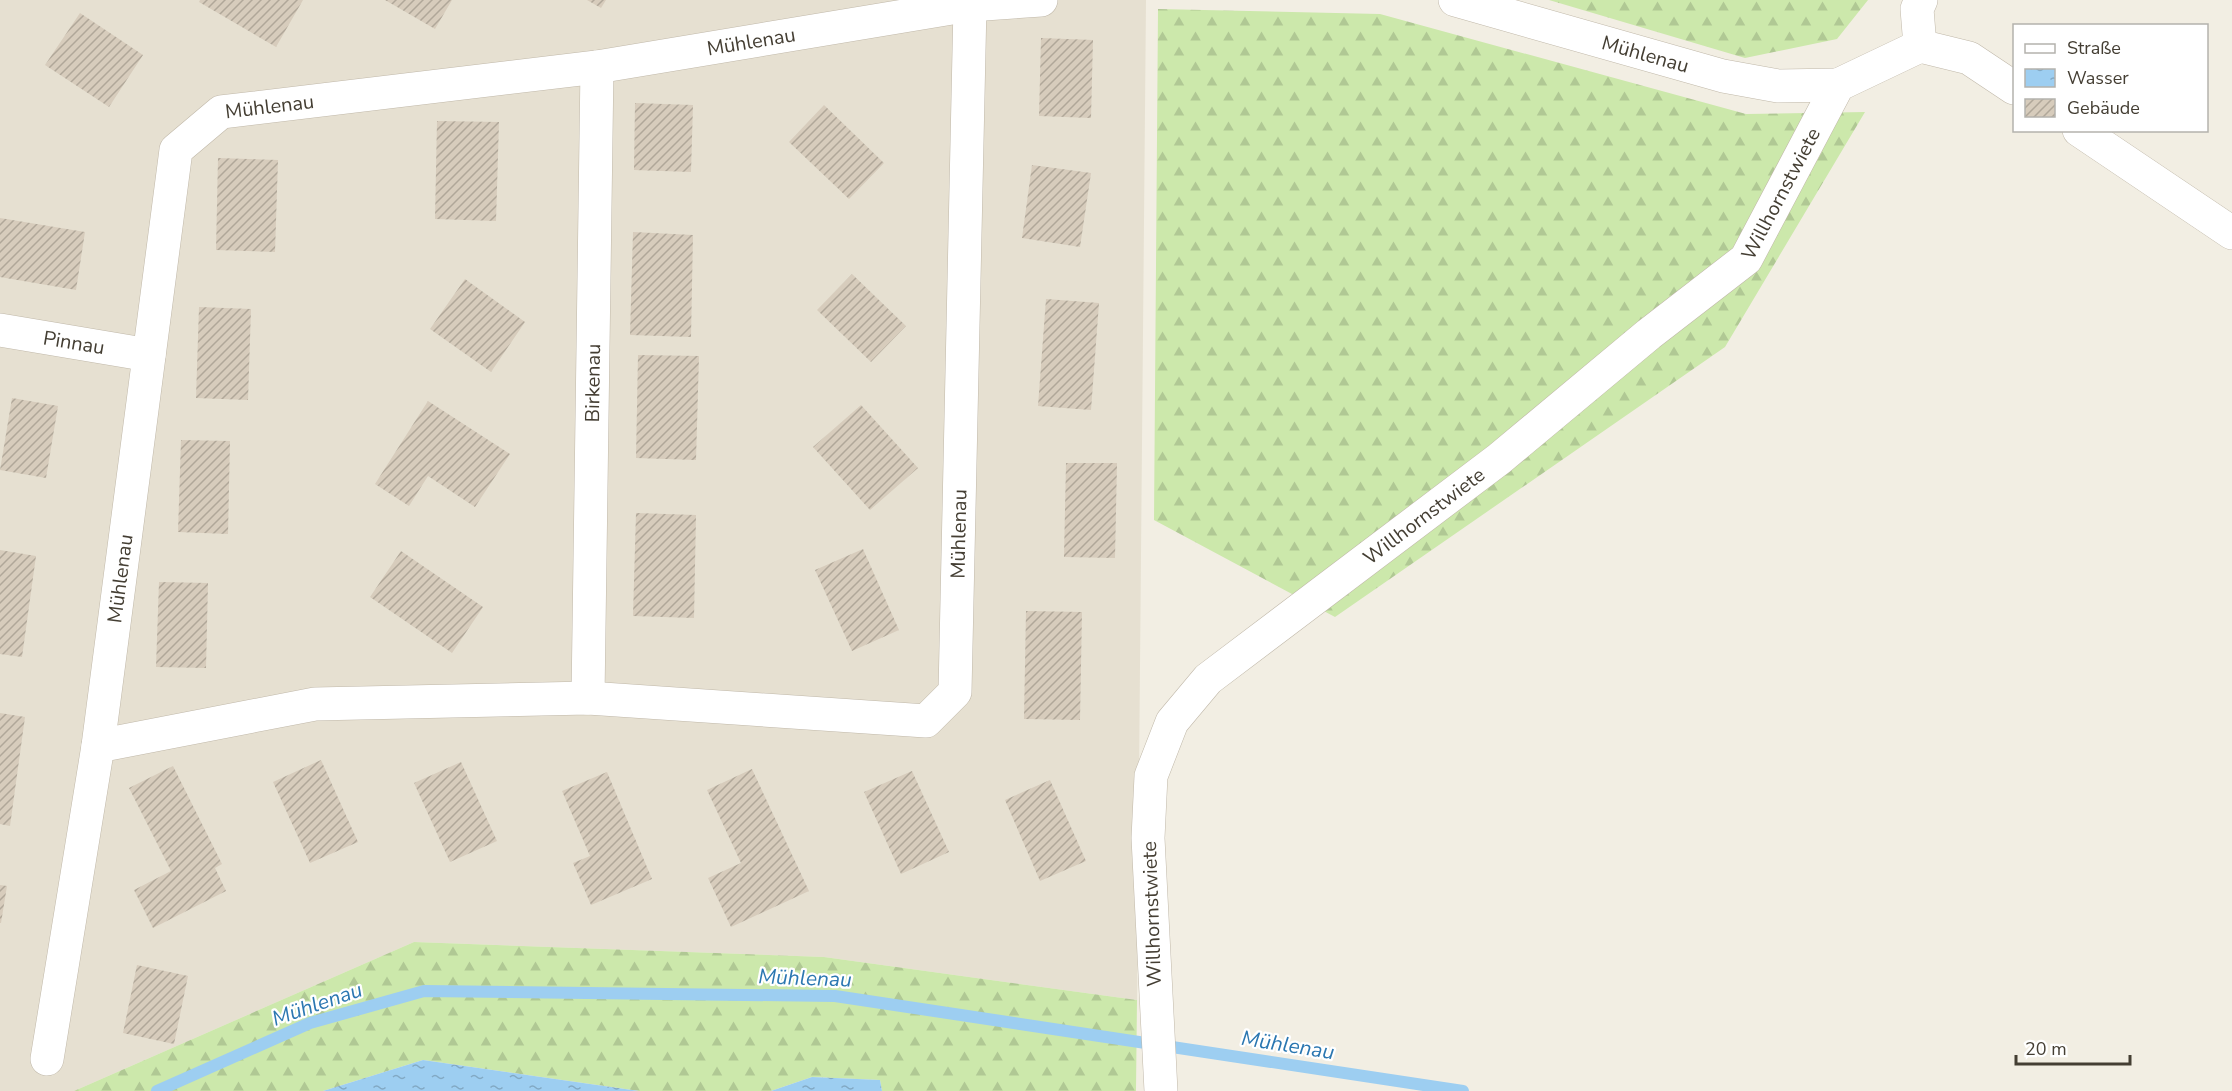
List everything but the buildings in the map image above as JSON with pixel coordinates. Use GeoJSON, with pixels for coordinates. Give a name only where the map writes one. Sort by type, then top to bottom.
{"type":"FeatureCollection","features":[{"type":"Feature","properties":{"kind":"street","name":"Mühlenau"},"geometry":{"type":"LineString","coordinates":[[47,1059],[98,746],[176,150],[221,112],[597,67],[970,5],[1041,0]]}},
{"type":"Feature","properties":{"kind":"street","name":"Mühlenau"},"geometry":{"type":"LineString","coordinates":[[1455,0],[1723,76],[1778,86],[1838,85]]}},
{"type":"Feature","properties":{"kind":"street"},"geometry":{"type":"LineString","coordinates":[[1920,46],[1917,9],[1921,0]]}},
{"type":"Feature","properties":{"kind":"street","name":"Mühlenau"},"geometry":{"type":"LineString","coordinates":[[98,746],[315,704],[588,698],[926,721],[955,692],[970,5]]}},
{"type":"Feature","properties":{"kind":"street"},"geometry":{"type":"LineString","coordinates":[[1838,85],[1920,46],[1970,58],[2013,87]]}},
{"type":"Feature","properties":{"kind":"street","name":"Birkenau"},"geometry":{"type":"LineString","coordinates":[[588,698],[597,67]]}},
{"type":"Feature","properties":{"kind":"street","name":"Willhornstwiete"},"geometry":{"type":"LineString","coordinates":[[1160,1079],[1148,837],[1151,777],[1173,722],[1208,680],[1499,459],[1649,334],[1746,259],[1838,85]]}},
{"type":"Feature","properties":{"kind":"street"},"geometry":{"type":"LineString","coordinates":[[2082,132],[2232,233]]}},
{"type":"Feature","properties":{"kind":"street","name":"Pinnau"},"geometry":{"type":"LineString","coordinates":[[0,330],[149,355]]}},
{"type":"Feature","properties":{"kind":"shaded area"},"geometry":{"type":"Polygon","coordinates":[[[0,0],[1146,0],[1137,1000],[824,957],[414,942],[74,1091],[0,1091],[0,0]]]}},
{"type":"Feature","properties":{"kind":"green space"},"geometry":{"type":"Polygon","coordinates":[[[1549,0],[1868,0],[1837,39],[1745,58],[1549,0]]]}},
{"type":"Feature","properties":{"kind":"green space"},"geometry":{"type":"Polygon","coordinates":[[[1158,9],[1380,14],[1746,114],[1865,112],[1725,347],[1335,617],[1154,520],[1158,9]]]}},
{"type":"Feature","properties":{"kind":"green space"},"geometry":{"type":"Polygon","coordinates":[[[414,942],[824,957],[1137,1000],[1136,1091],[882,1091],[880,1080],[812,1077],[771,1091],[639,1091],[423,1060],[323,1091],[74,1091],[414,942]]]}},
{"type":"Feature","properties":{"kind":"water"},"geometry":{"type":"Polygon","coordinates":[[[423,1060],[639,1091],[323,1091],[423,1060]]]}},
{"type":"Feature","properties":{"kind":"water"},"geometry":{"type":"Polygon","coordinates":[[[812,1077],[880,1080],[882,1091],[771,1091],[812,1077]]]}},
{"type":"Feature","properties":{"kind":"waterway","name":"Mühlenau"},"geometry":{"type":"LineString","coordinates":[[157,1091],[310,1023],[424,991],[835,996],[1463,1091]]}}]}
